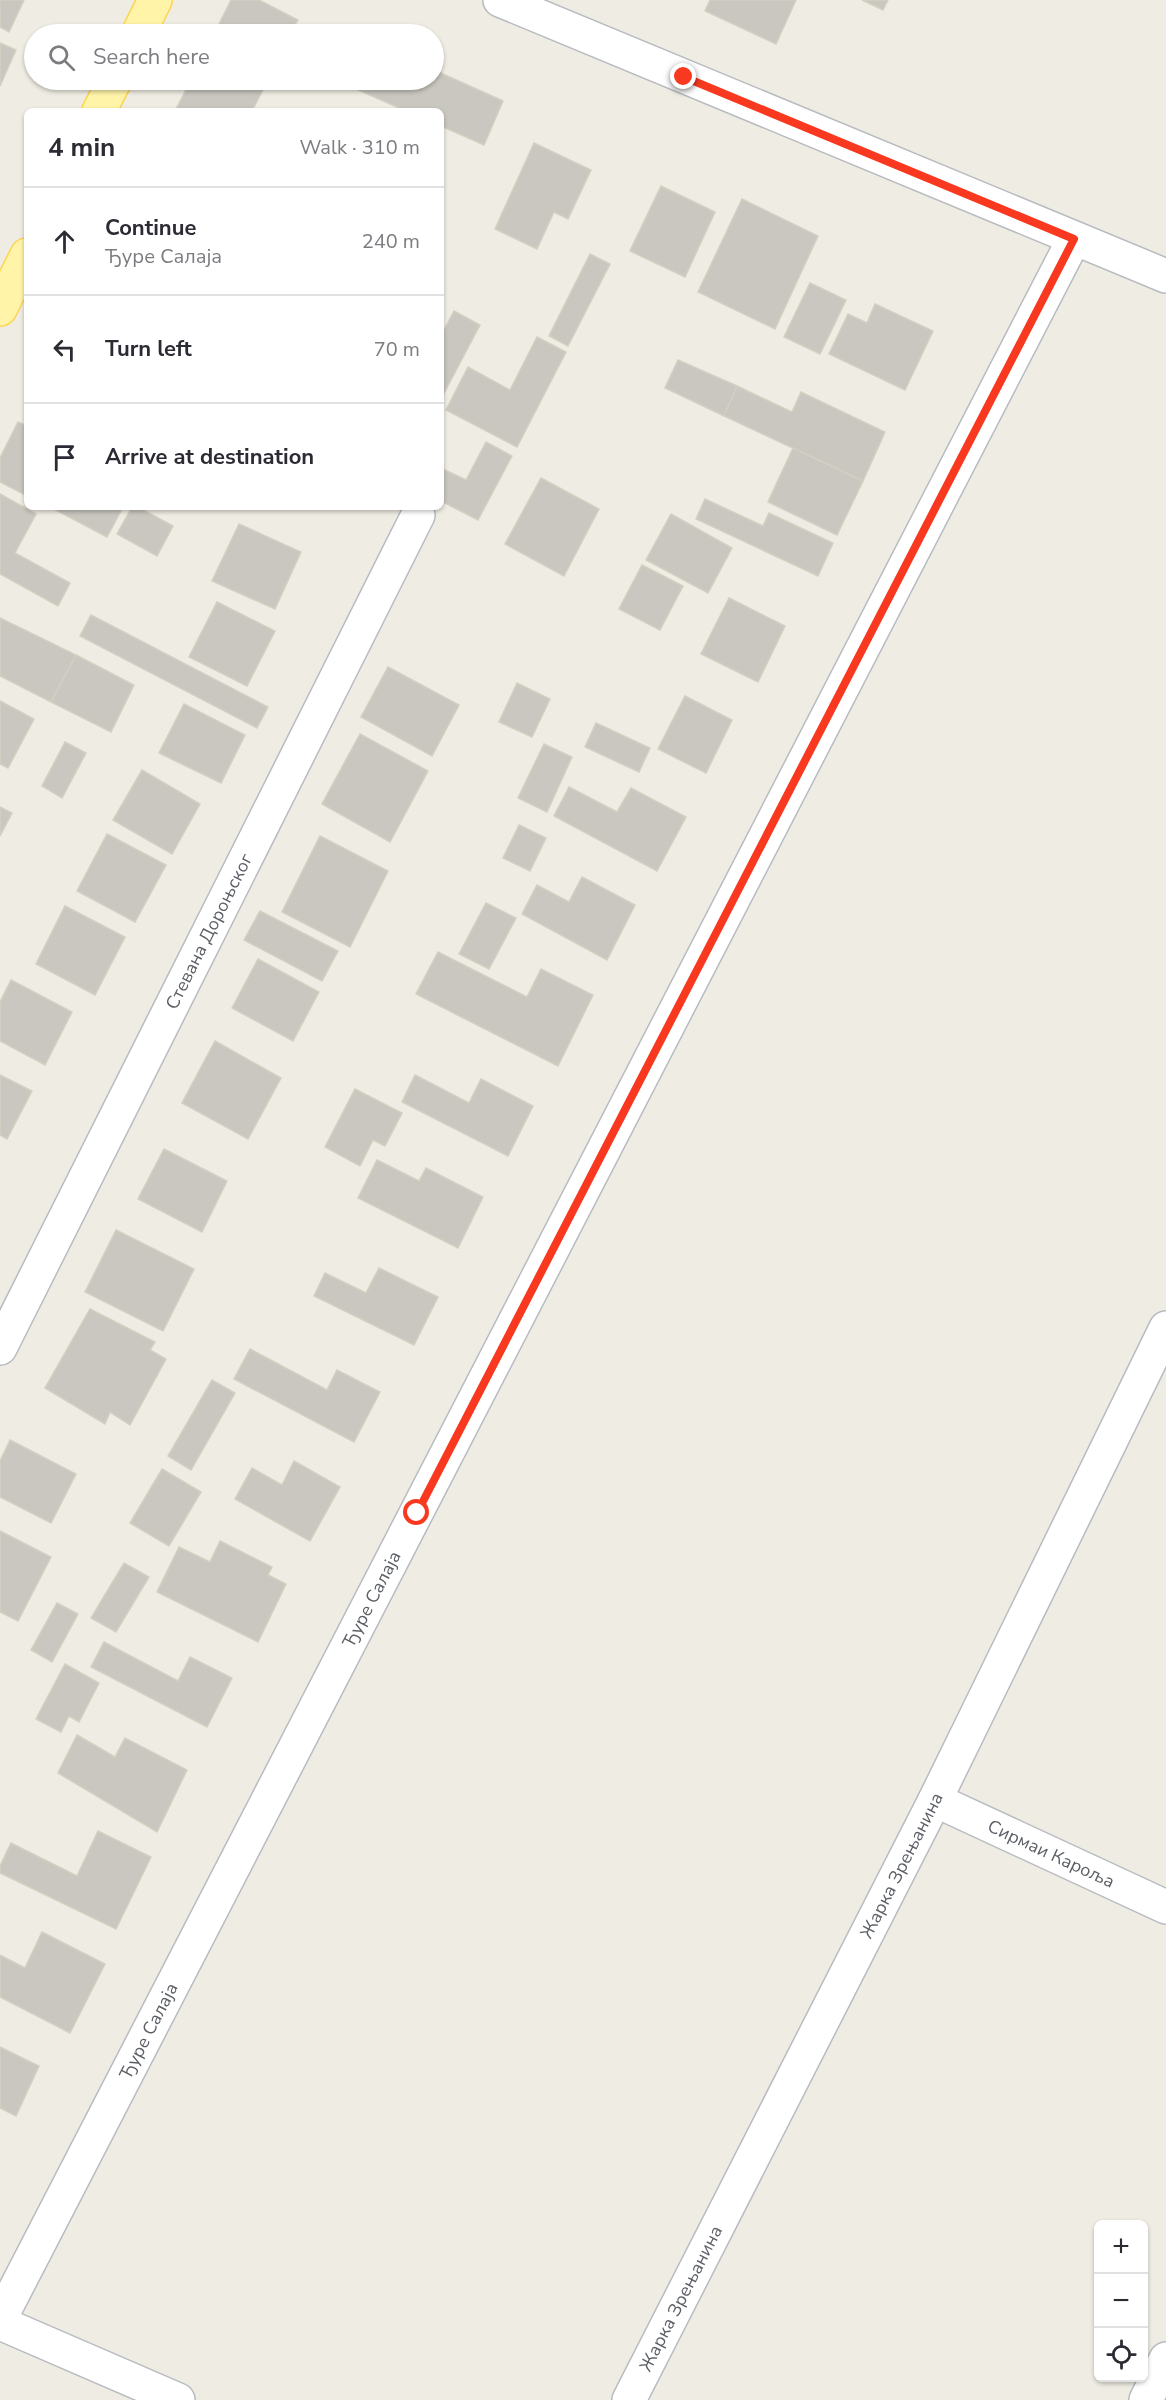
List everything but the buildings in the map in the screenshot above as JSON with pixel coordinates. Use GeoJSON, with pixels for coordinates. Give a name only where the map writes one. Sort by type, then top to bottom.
{"type":"FeatureCollection","features":[{"type":"Feature","properties":{"kind":"main road"},"geometry":{"type":"LineString","coordinates":[[143,24],[155,0]]}},
{"type":"Feature","properties":{"kind":"main road"},"geometry":{"type":"LineString","coordinates":[[101,108],[110,90]]}},
{"type":"Feature","properties":{"kind":"main road"},"geometry":{"type":"LineString","coordinates":[[0,309],[24,261]]}},
{"type":"Feature","properties":{"kind":"street"},"geometry":{"type":"LineString","coordinates":[[500,0],[529,7],[1166,276]]}},
{"type":"Feature","properties":{"kind":"street","name":"Ђуре Салаја"},"geometry":{"type":"LineString","coordinates":[[0,2321],[1074,239]]}},
{"type":"Feature","properties":{"kind":"street","name":"Стевана Дороњског"},"geometry":{"type":"LineString","coordinates":[[0,1348],[418,515]]}},
{"type":"Feature","properties":{"kind":"street","name":"Жарка Зрењанина"},"geometry":{"type":"LineString","coordinates":[[629,2400],[935,1800],[1166,1328]]}},
{"type":"Feature","properties":{"kind":"street","name":"Сирмаи Кароља"},"geometry":{"type":"LineString","coordinates":[[935,1800],[1166,1907]]}},
{"type":"Feature","properties":{"kind":"street"},"geometry":{"type":"LineString","coordinates":[[0,2321],[178,2400]]}},
{"type":"Feature","properties":{"kind":"street"},"geometry":{"type":"LineString","coordinates":[[1146,2400],[1166,2359]]}},
{"type":"Feature","properties":{"kind":"route"},"geometry":{"type":"LineString","coordinates":[[417,1513],[1074,239],[684,77]]}}]}
